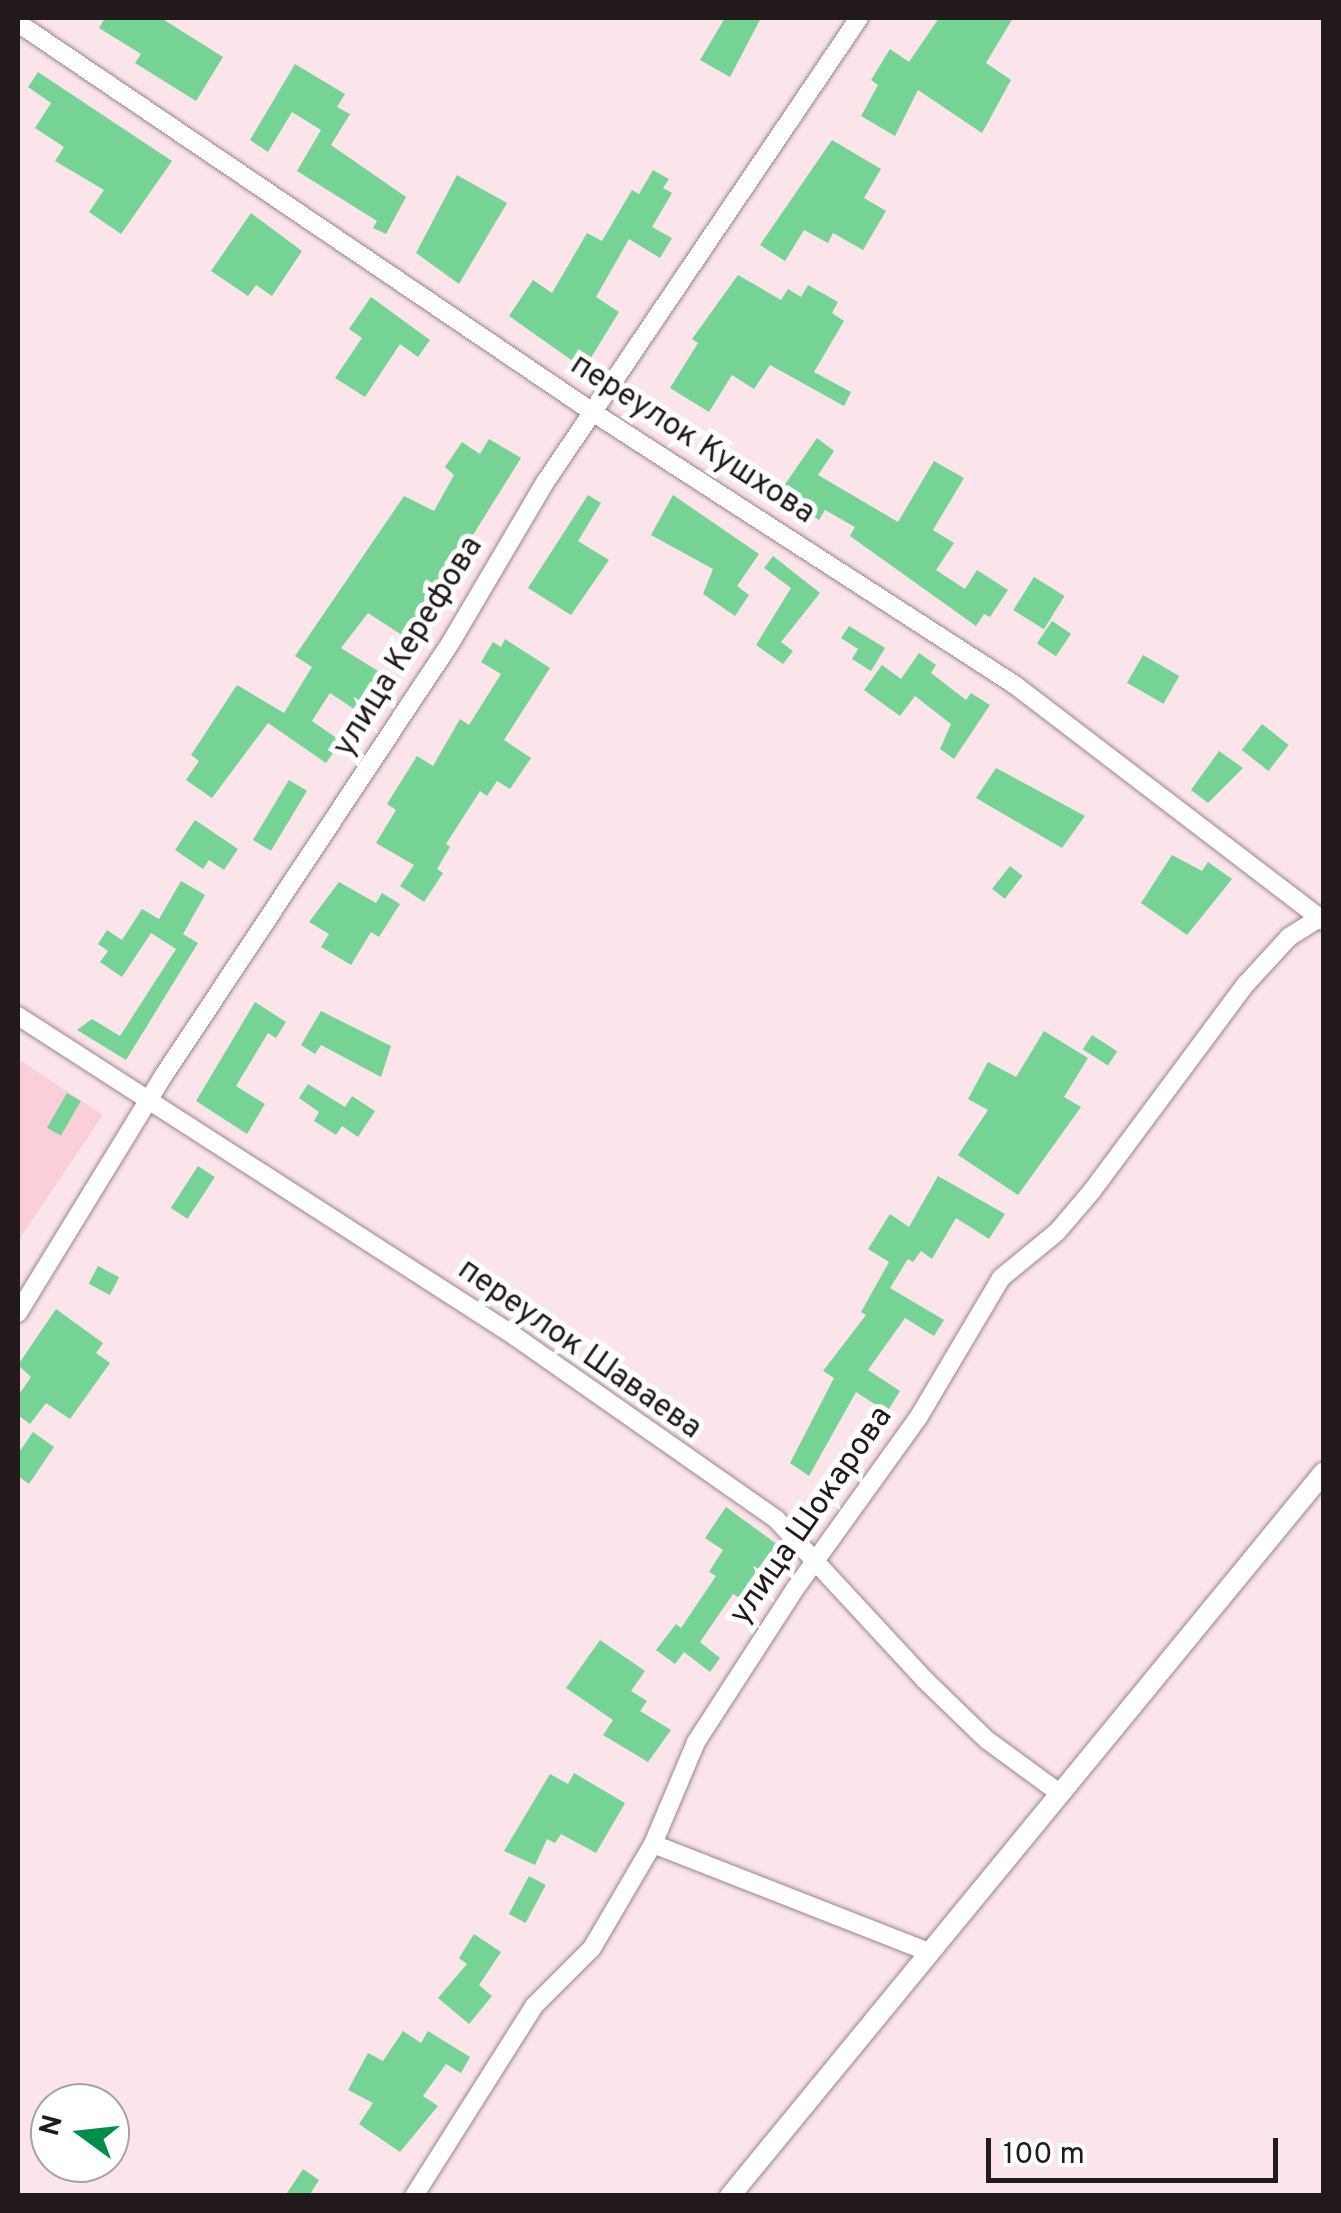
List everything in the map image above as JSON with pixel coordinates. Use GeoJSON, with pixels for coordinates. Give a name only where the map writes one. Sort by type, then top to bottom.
{"type":"FeatureCollection","features":[{"type":"Feature","properties":{"kind":"street","name":"улица Керефова"},"geometry":{"type":"LineString","coordinates":[[18,1314],[594,413],[860,18]]}},
{"type":"Feature","properties":{"kind":"street","name":"переулок Кушхова"},"geometry":{"type":"LineString","coordinates":[[18,23],[594,413],[1014,685],[1322,919]]}},
{"type":"Feature","properties":{"kind":"street","name":"улица Шокарова"},"geometry":{"type":"LineString","coordinates":[[414,2196],[534,2006],[592,1948],[652,1844],[684,1762],[817,1557],[918,1418],[1000,1278],[1057,1232],[1092,1191],[1246,984],[1289,937],[1322,919]]}},
{"type":"Feature","properties":{"kind":"street","name":"переулок Шаваева"},"geometry":{"type":"LineString","coordinates":[[18,1016],[516,1337],[776,1519],[817,1557],[924,1680],[987,1740],[1058,1792]]}},
{"type":"Feature","properties":{"kind":"street"},"geometry":{"type":"LineString","coordinates":[[730,2196],[1324,1472]]}},
{"type":"Feature","properties":{"kind":"street"},"geometry":{"type":"LineString","coordinates":[[652,1844],[928,1952]]}},
{"type":"Feature","properties":{"kind":"shaded area"},"geometry":{"type":"Polygon","coordinates":[[[18,1059],[103,1115],[18,1241],[18,1059]]]}},
{"type":"Feature","properties":{"kind":"building"},"geometry":{"type":"Polygon","coordinates":[[[105,18],[161,18],[223,57],[196,101],[135,63],[141,54],[99,28],[105,18]]]}},
{"type":"Feature","properties":{"kind":"building"},"geometry":{"type":"Polygon","coordinates":[[[725,18],[761,18],[730,77],[700,60],[725,18]]]}},
{"type":"Feature","properties":{"kind":"building"},"geometry":{"type":"Polygon","coordinates":[[[939,18],[1013,18],[986,63],[1011,80],[982,133],[918,90],[895,136],[861,116],[878,85],[871,80],[890,49],[909,62],[939,18]]]}},
{"type":"Feature","properties":{"kind":"building"},"geometry":{"type":"Polygon","coordinates":[[[295,64],[345,94],[337,107],[350,114],[331,145],[406,197],[386,234],[373,228],[377,221],[297,171],[321,130],[292,112],[268,152],[250,140],[295,64]]]}},
{"type":"Feature","properties":{"kind":"building"},"geometry":{"type":"Polygon","coordinates":[[[38,72],[172,161],[121,234],[89,212],[104,190],[55,161],[64,147],[35,128],[51,103],[28,87],[38,72]]]}},
{"type":"Feature","properties":{"kind":"building"},"geometry":{"type":"Polygon","coordinates":[[[832,140],[881,169],[864,198],[886,211],[863,250],[833,233],[828,243],[804,230],[785,261],[760,245],[832,140]]]}},
{"type":"Feature","properties":{"kind":"building"},"geometry":{"type":"Polygon","coordinates":[[[653,170],[669,179],[663,188],[672,193],[652,227],[672,238],[660,258],[629,239],[596,297],[619,312],[584,369],[509,316],[533,280],[552,293],[587,233],[602,241],[632,190],[639,194],[653,170]]]}},
{"type":"Feature","properties":{"kind":"building"},"geometry":{"type":"Polygon","coordinates":[[[457,175],[507,203],[459,284],[416,253],[457,175]]]}},
{"type":"Feature","properties":{"kind":"building"},"geometry":{"type":"Polygon","coordinates":[[[251,213],[302,251],[272,296],[256,285],[248,296],[211,271],[251,213]]]}},
{"type":"Feature","properties":{"kind":"building"},"geometry":{"type":"Polygon","coordinates":[[[738,275],[781,300],[788,289],[801,297],[808,285],[838,302],[832,313],[844,321],[814,372],[851,392],[844,406],[770,365],[754,389],[732,375],[709,412],[670,388],[698,343],[692,339],[738,275]]]}},
{"type":"Feature","properties":{"kind":"building"},"geometry":{"type":"Polygon","coordinates":[[[371,297],[430,340],[418,357],[400,344],[365,397],[335,378],[362,338],[349,329],[371,297]]]}},
{"type":"Feature","properties":{"kind":"building"},"geometry":{"type":"Polygon","coordinates":[[[817,438],[834,451],[818,475],[898,522],[934,461],[964,478],[933,530],[954,543],[936,570],[965,589],[977,570],[1008,590],[990,617],[984,614],[976,626],[850,536],[855,527],[825,510],[819,520],[779,493],[817,438]]]}},
{"type":"Feature","properties":{"kind":"building"},"geometry":{"type":"Polygon","coordinates":[[[489,439],[521,458],[408,639],[368,613],[341,648],[378,671],[360,713],[330,693],[312,721],[341,741],[326,763],[268,723],[212,798],[186,780],[199,761],[191,755],[237,685],[284,713],[312,667],[295,656],[404,496],[434,511],[454,475],[445,467],[462,442],[480,454],[489,439]]]}},
{"type":"Feature","properties":{"kind":"building"},"geometry":{"type":"Polygon","coordinates":[[[588,495],[601,503],[578,541],[609,560],[571,615],[528,588],[588,495]]]}},
{"type":"Feature","properties":{"kind":"building"},"geometry":{"type":"Polygon","coordinates":[[[673,495],[759,554],[737,586],[749,595],[735,616],[703,594],[713,569],[651,535],[673,495]]]}},
{"type":"Feature","properties":{"kind":"building"},"geometry":{"type":"Polygon","coordinates":[[[773,556],[820,593],[781,642],[793,651],[783,664],[756,645],[791,588],[764,568],[773,556]]]}},
{"type":"Feature","properties":{"kind":"building"},"geometry":{"type":"Polygon","coordinates":[[[1034,577],[1065,596],[1044,629],[1013,610],[1034,577]]]}},
{"type":"Feature","properties":{"kind":"building"},"geometry":{"type":"Polygon","coordinates":[[[1052,621],[1071,634],[1056,656],[1037,643],[1052,621]]]}},
{"type":"Feature","properties":{"kind":"building"},"geometry":{"type":"Polygon","coordinates":[[[849,626],[885,648],[871,671],[852,659],[858,649],[841,638],[849,626]]]}},
{"type":"Feature","properties":{"kind":"building"},"geometry":{"type":"Polygon","coordinates":[[[505,639],[550,668],[504,740],[531,758],[510,789],[497,781],[487,796],[480,791],[446,844],[450,847],[437,869],[443,873],[424,902],[400,886],[414,865],[376,843],[396,810],[387,804],[417,756],[433,766],[460,719],[469,725],[501,674],[481,662],[493,642],[501,647],[505,639]]]}},
{"type":"Feature","properties":{"kind":"building"},"geometry":{"type":"Polygon","coordinates":[[[919,653],[936,665],[931,673],[966,700],[971,693],[990,705],[954,759],[940,749],[951,724],[915,696],[900,716],[864,690],[882,665],[901,679],[919,653]]]}},
{"type":"Feature","properties":{"kind":"building"},"geometry":{"type":"Polygon","coordinates":[[[1143,655],[1179,676],[1163,704],[1127,683],[1143,655]]]}},
{"type":"Feature","properties":{"kind":"building"},"geometry":{"type":"Polygon","coordinates":[[[1262,724],[1289,745],[1268,771],[1242,750],[1262,724]]]}},
{"type":"Feature","properties":{"kind":"building"},"geometry":{"type":"Polygon","coordinates":[[[1219,751],[1243,768],[1208,803],[1191,790],[1219,751]]]}},
{"type":"Feature","properties":{"kind":"building"},"geometry":{"type":"Polygon","coordinates":[[[996,768],[1085,816],[1062,848],[976,798],[996,768]]]}},
{"type":"Feature","properties":{"kind":"building"},"geometry":{"type":"Polygon","coordinates":[[[289,780],[307,791],[271,851],[253,840],[289,780]]]}},
{"type":"Feature","properties":{"kind":"building"},"geometry":{"type":"Polygon","coordinates":[[[195,820],[238,849],[224,870],[209,860],[203,869],[175,850],[195,820]]]}},
{"type":"Feature","properties":{"kind":"building"},"geometry":{"type":"Polygon","coordinates":[[[1172,855],[1202,871],[1208,862],[1232,879],[1187,935],[1141,903],[1172,855]]]}},
{"type":"Feature","properties":{"kind":"building"},"geometry":{"type":"Polygon","coordinates":[[[1010,866],[1023,876],[1005,899],[992,889],[1010,866]]]}},
{"type":"Feature","properties":{"kind":"building"},"geometry":{"type":"Polygon","coordinates":[[[181,881],[205,895],[183,934],[198,943],[126,1060],[77,1030],[92,1019],[120,1036],[176,949],[151,933],[122,977],[100,962],[108,951],[98,944],[107,930],[122,940],[142,909],[159,919],[181,881]]]}},
{"type":"Feature","properties":{"kind":"building"},"geometry":{"type":"Polygon","coordinates":[[[339,882],[376,903],[382,893],[400,904],[379,937],[371,932],[351,965],[321,947],[329,934],[309,922],[339,882]]]}},
{"type":"Feature","properties":{"kind":"building"},"geometry":{"type":"Polygon","coordinates":[[[255,1002],[286,1022],[276,1038],[268,1033],[236,1086],[265,1104],[247,1134],[196,1101],[255,1002]]]}},
{"type":"Feature","properties":{"kind":"building"},"geometry":{"type":"Polygon","coordinates":[[[321,1011],[391,1046],[381,1077],[321,1045],[315,1054],[301,1045],[321,1011]]]}},
{"type":"Feature","properties":{"kind":"building"},"geometry":{"type":"Polygon","coordinates":[[[1044,1031],[1088,1058],[1064,1097],[1081,1107],[1018,1195],[958,1155],[988,1110],[968,1099],[988,1062],[1016,1077],[1044,1031]]]}},
{"type":"Feature","properties":{"kind":"building"},"geometry":{"type":"Polygon","coordinates":[[[1092,1035],[1117,1051],[1108,1066],[1083,1049],[1092,1035]]]}},
{"type":"Feature","properties":{"kind":"building"},"geometry":{"type":"Polygon","coordinates":[[[308,1084],[345,1107],[352,1096],[375,1111],[358,1137],[342,1126],[336,1135],[314,1121],[319,1112],[299,1098],[308,1084]]]}},
{"type":"Feature","properties":{"kind":"building"},"geometry":{"type":"Polygon","coordinates":[[[67,1093],[81,1101],[61,1136],[47,1128],[67,1093]]]}},
{"type":"Feature","properties":{"kind":"building"},"geometry":{"type":"Polygon","coordinates":[[[198,1166],[215,1177],[188,1219],[171,1208],[198,1166]]]}},
{"type":"Feature","properties":{"kind":"building"},"geometry":{"type":"Polygon","coordinates":[[[938,1176],[1005,1214],[989,1239],[956,1218],[932,1259],[921,1251],[913,1262],[908,1259],[890,1288],[944,1320],[934,1336],[905,1318],[868,1370],[900,1391],[887,1412],[856,1392],[809,1476],[790,1463],[834,1378],[823,1371],[866,1315],[861,1312],[889,1262],[868,1249],[890,1214],[909,1227],[938,1176]]]}},
{"type":"Feature","properties":{"kind":"building"},"geometry":{"type":"Polygon","coordinates":[[[98,1266],[119,1277],[110,1295],[89,1284],[98,1266]]]}},
{"type":"Feature","properties":{"kind":"building"},"geometry":{"type":"Polygon","coordinates":[[[56,1309],[103,1343],[96,1353],[110,1363],[70,1419],[46,1403],[30,1424],[18,1415],[18,1396],[31,1377],[18,1365],[56,1309]]]}},
{"type":"Feature","properties":{"kind":"building"},"geometry":{"type":"Polygon","coordinates":[[[33,1432],[54,1447],[29,1484],[18,1476],[18,1454],[33,1432]]]}},
{"type":"Feature","properties":{"kind":"building"},"geometry":{"type":"Polygon","coordinates":[[[726,1507],[793,1556],[758,1609],[733,1594],[700,1642],[720,1658],[710,1672],[684,1652],[675,1664],[656,1650],[676,1624],[681,1628],[716,1576],[709,1572],[723,1550],[705,1538],[726,1507]]]}},
{"type":"Feature","properties":{"kind":"building"},"geometry":{"type":"Polygon","coordinates":[[[600,1640],[645,1671],[631,1691],[647,1701],[640,1711],[671,1730],[648,1762],[603,1735],[613,1720],[566,1688],[600,1640]]]}},
{"type":"Feature","properties":{"kind":"building"},"geometry":{"type":"Polygon","coordinates":[[[574,1773],[625,1803],[596,1853],[561,1834],[555,1843],[547,1839],[535,1865],[504,1851],[550,1774],[568,1784],[574,1773]]]}},
{"type":"Feature","properties":{"kind":"building"},"geometry":{"type":"Polygon","coordinates":[[[529,1876],[546,1885],[526,1923],[509,1914],[529,1876]]]}},
{"type":"Feature","properties":{"kind":"building"},"geometry":{"type":"Polygon","coordinates":[[[474,1934],[501,1952],[479,1985],[492,1996],[469,2024],[438,1998],[467,1964],[459,1958],[474,1934]]]}},
{"type":"Feature","properties":{"kind":"building"},"geometry":{"type":"Polygon","coordinates":[[[403,2031],[421,2043],[428,2031],[470,2057],[461,2073],[446,2064],[423,2096],[438,2106],[400,2152],[359,2124],[373,2103],[348,2090],[368,2053],[383,2061],[403,2031]]]}},
{"type":"Feature","properties":{"kind":"building"},"geometry":{"type":"Polygon","coordinates":[[[303,2169],[319,2180],[309,2196],[285,2196],[303,2169]]]}}]}
